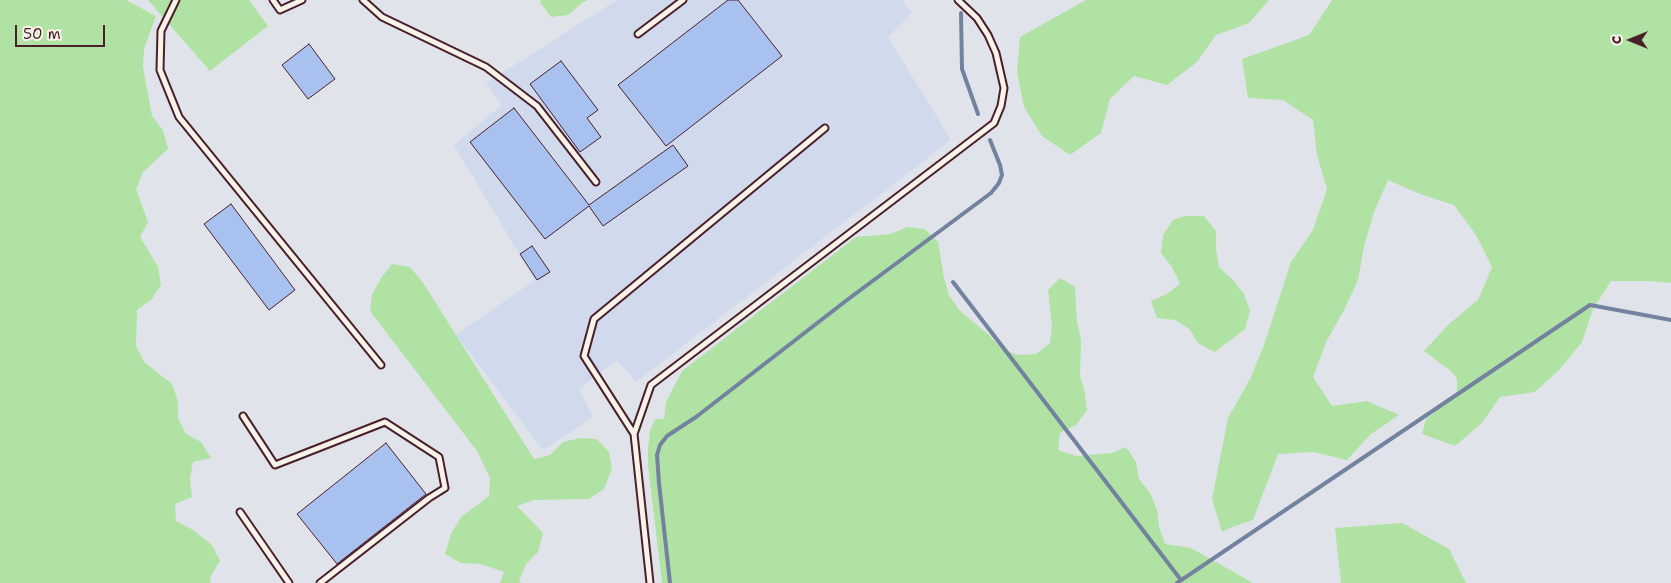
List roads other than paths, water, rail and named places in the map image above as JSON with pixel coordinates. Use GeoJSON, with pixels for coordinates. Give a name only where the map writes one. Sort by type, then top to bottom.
{"type":"FeatureCollection","features":[{"type":"Feature","properties":{"kind":"lane"},"geometry":{"type":"LineString","coordinates":[[176,0],[161,31],[160,70],[179,117],[381,365]]}},
{"type":"Feature","properties":{"kind":"lane"},"geometry":{"type":"LineString","coordinates":[[273,0],[280,10],[302,0]]}},
{"type":"Feature","properties":{"kind":"lane"},"geometry":{"type":"LineString","coordinates":[[363,0],[382,17],[486,68],[537,106],[596,182]]}},
{"type":"Feature","properties":{"kind":"lane"},"geometry":{"type":"LineString","coordinates":[[638,34],[683,0]]}},
{"type":"Feature","properties":{"kind":"lane"},"geometry":{"type":"LineString","coordinates":[[650,583],[634,434],[651,384],[994,123],[1001,106],[1004,88],[996,53],[988,35],[977,18],[958,0]]}},
{"type":"Feature","properties":{"kind":"lane"},"geometry":{"type":"LineString","coordinates":[[634,434],[584,356],[594,319],[826,128]]}},
{"type":"Feature","properties":{"kind":"lane"},"geometry":{"type":"LineString","coordinates":[[243,416],[276,465],[385,422],[438,457],[445,488],[429,498],[320,583]]}},
{"type":"Feature","properties":{"kind":"lane"},"geometry":{"type":"LineString","coordinates":[[240,512],[289,583]]}},
{"type":"Feature","properties":{"kind":"waterway"},"geometry":{"type":"LineString","coordinates":[[961,13],[962,69],[978,114]]}},
{"type":"Feature","properties":{"kind":"waterway"},"geometry":{"type":"LineString","coordinates":[[670,583],[659,483],[657,455],[660,445],[667,436],[696,417],[847,300],[991,193],[999,183],[1002,175],[990,140]]}},
{"type":"Feature","properties":{"kind":"waterway"},"geometry":{"type":"LineString","coordinates":[[953,282],[1181,580]]}},
{"type":"Feature","properties":{"kind":"waterway"},"geometry":{"type":"LineString","coordinates":[[1177,583],[1590,305],[1671,320]]}}]}
